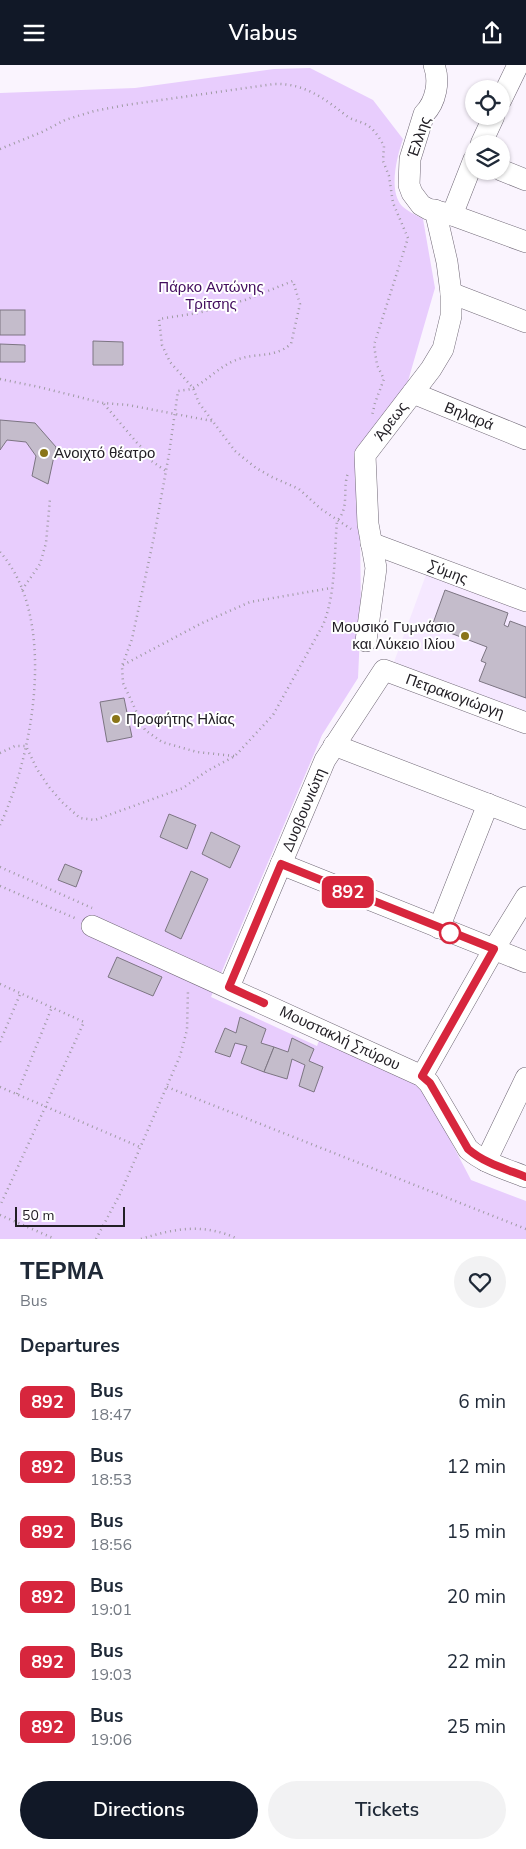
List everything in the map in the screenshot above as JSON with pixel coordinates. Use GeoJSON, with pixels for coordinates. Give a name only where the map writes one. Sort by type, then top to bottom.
{"type":"FeatureCollection","features":[{"type":"Feature","properties":{"kind":"street","name":"Έλλης"},"geometry":{"type":"LineString","coordinates":[[440,69],[432,101],[429,109],[424,114],[410,159],[409,185],[412,193],[421,205],[526,241]]}},
{"type":"Feature","properties":{"kind":"street"},"geometry":{"type":"LineString","coordinates":[[510,86],[519,72]]}},
{"type":"Feature","properties":{"kind":"street"},"geometry":{"type":"LineString","coordinates":[[510,174],[526,180]]}},
{"type":"Feature","properties":{"kind":"street"},"geometry":{"type":"LineString","coordinates":[[443,213],[465,175]]}},
{"type":"Feature","properties":{"kind":"street","name":"Άρεως"},"geometry":{"type":"LineString","coordinates":[[366,641],[376,568],[367,511],[365,455],[431,369],[443,349],[451,316],[451,293],[443,213]]}},
{"type":"Feature","properties":{"kind":"street"},"geometry":{"type":"LineString","coordinates":[[451,293],[526,322]]}},
{"type":"Feature","properties":{"kind":"street","name":"Βηλαρά"},"geometry":{"type":"LineString","coordinates":[[413,393],[526,439]]}},
{"type":"Feature","properties":{"kind":"street","name":"Σύμης"},"geometry":{"type":"LineString","coordinates":[[371,543],[526,601]]}},
{"type":"Feature","properties":{"kind":"street","name":"Πετρακογιώργη"},"geometry":{"type":"LineString","coordinates":[[384,670],[526,723]]}},
{"type":"Feature","properties":{"kind":"street","name":"Δυοβουνιώτη"},"geometry":{"type":"LineString","coordinates":[[229,987],[325,760],[384,670]]}},
{"type":"Feature","properties":{"kind":"street"},"geometry":{"type":"LineString","coordinates":[[334,745],[526,819]]}},
{"type":"Feature","properties":{"kind":"street"},"geometry":{"type":"LineString","coordinates":[[439,929],[488,804]]}},
{"type":"Feature","properties":{"kind":"street"},"geometry":{"type":"LineString","coordinates":[[281,864],[439,929],[526,962]]}},
{"type":"Feature","properties":{"kind":"street"},"geometry":{"type":"LineString","coordinates":[[422,1076],[494,949],[526,897]]}},
{"type":"Feature","properties":{"kind":"street","name":"Μουστακλή Σπύρου"},"geometry":{"type":"LineString","coordinates":[[95,918],[185,969],[229,987],[422,1076],[430,1083],[468,1149],[486,1161],[526,1177]]}},
{"type":"Feature","properties":{"kind":"street"},"geometry":{"type":"LineString","coordinates":[[486,1161],[526,1078]]}},
{"type":"Feature","properties":{"kind":"path"},"geometry":{"type":"LineString","coordinates":[[0,149],[42,132],[65,120],[94,111],[285,83],[302,87],[319,95],[350,119],[371,127],[384,145],[383,161],[389,176],[393,203],[408,238],[374,345],[377,365],[384,379],[375,403],[372,423]]}},
{"type":"Feature","properties":{"kind":"path"},"geometry":{"type":"LineString","coordinates":[[235,756],[198,752],[162,742],[145,729],[123,683],[122,666],[132,639],[166,471],[178,391],[193,388],[234,361],[280,353],[291,344],[300,304],[293,281],[246,300],[198,313],[159,319],[162,345],[170,362],[193,388],[199,403],[235,451],[256,468],[284,484],[299,489],[338,521],[371,543]]}},
{"type":"Feature","properties":{"kind":"path"},"geometry":{"type":"LineString","coordinates":[[0,379],[103,403],[128,405],[212,421]]}},
{"type":"Feature","properties":{"kind":"path"},"geometry":{"type":"LineString","coordinates":[[103,403],[138,445],[145,449],[150,461],[166,471]]}},
{"type":"Feature","properties":{"kind":"path"},"geometry":{"type":"LineString","coordinates":[[26,746],[37,769],[62,802],[80,818],[95,820],[184,788],[207,771],[235,756],[272,715],[323,625],[329,605],[338,521],[345,509],[344,488],[348,472]]}},
{"type":"Feature","properties":{"kind":"path"},"geometry":{"type":"LineString","coordinates":[[22,590],[40,564],[46,543],[50,499]]}},
{"type":"Feature","properties":{"kind":"path"},"geometry":{"type":"LineString","coordinates":[[0,552],[13,570],[29,613],[34,641],[35,668],[32,714],[26,746],[15,790],[0,825]]}},
{"type":"Feature","properties":{"kind":"path"},"geometry":{"type":"LineString","coordinates":[[122,666],[202,623],[250,602],[263,598],[331,588]]}},
{"type":"Feature","properties":{"kind":"path"},"geometry":{"type":"LineString","coordinates":[[0,753],[15,746],[26,746]]}},
{"type":"Feature","properties":{"kind":"path"},"geometry":{"type":"LineString","coordinates":[[0,867],[95,918]]}},
{"type":"Feature","properties":{"kind":"path"},"geometry":{"type":"LineString","coordinates":[[0,886],[95,918]]}},
{"type":"Feature","properties":{"kind":"path"},"geometry":{"type":"LineString","coordinates":[[96,1239],[120,1194],[180,1056],[187,1030],[188,990],[185,969]]}},
{"type":"Feature","properties":{"kind":"path"},"geometry":{"type":"LineString","coordinates":[[0,983],[84,1022],[0,1207]]}},
{"type":"Feature","properties":{"kind":"path"},"geometry":{"type":"LineString","coordinates":[[0,1042],[21,992]]}},
{"type":"Feature","properties":{"kind":"path"},"geometry":{"type":"LineString","coordinates":[[17,1094],[52,1007]]}},
{"type":"Feature","properties":{"kind":"path"},"geometry":{"type":"LineString","coordinates":[[0,1087],[140,1147]]}},
{"type":"Feature","properties":{"kind":"path"},"geometry":{"type":"LineString","coordinates":[[167,1087],[526,1229]]}},
{"type":"Feature","properties":{"kind":"path"},"geometry":{"type":"LineString","coordinates":[[0,1215],[55,1239]]}},
{"type":"Feature","properties":{"kind":"path"},"geometry":{"type":"LineString","coordinates":[[141,1239],[174,1230],[202,1228],[223,1232],[238,1239]]}},
{"type":"Feature","properties":{"kind":"shaded area","name":"Μουσικό Γυμνάσιο και Λύκειο Ιλίου"},"geometry":{"type":"Polygon","coordinates":[[[427,572],[526,610],[526,712],[394,662],[427,572]]]}},
{"type":"Feature","properties":{"kind":"green space","name":"Πάρκο Αντώνης Τρίτσης"},"geometry":{"type":"Polygon","coordinates":[[[310,68],[373,100],[403,139],[396,164],[395,192],[402,206],[423,219],[435,288],[408,381],[359,457],[361,612],[358,678],[322,735],[211,997],[317,1046],[320,1038],[423,1088],[471,1180],[526,1201],[526,1239],[0,1239],[0,93],[135,88],[274,69],[310,68]]]}},
{"type":"Feature","properties":{"kind":"building"},"geometry":{"type":"Polygon","coordinates":[[[0,310],[25,310],[25,335],[0,335],[0,310]]]}},
{"type":"Feature","properties":{"kind":"building"},"geometry":{"type":"Polygon","coordinates":[[[93,341],[123,342],[123,365],[93,365],[93,341]]]}},
{"type":"Feature","properties":{"kind":"building"},"geometry":{"type":"Polygon","coordinates":[[[0,344],[25,345],[25,362],[0,362],[0,344]]]}},
{"type":"Feature","properties":{"kind":"building","name":"Ανοιχτό θέατρο"},"geometry":{"type":"Polygon","coordinates":[[[0,420],[35,423],[56,447],[48,484],[32,476],[36,456],[26,442],[7,440],[0,450],[0,420]]]}},
{"type":"Feature","properties":{"kind":"building"},"geometry":{"type":"Polygon","coordinates":[[[445,590],[508,613],[504,625],[508,627],[510,621],[526,627],[526,698],[479,681],[486,663],[481,661],[487,647],[432,626],[445,590]]]}},
{"type":"Feature","properties":{"kind":"building","name":"Προφήτης Ηλίας"},"geometry":{"type":"Polygon","coordinates":[[[124,698],[132,737],[107,742],[100,702],[124,698]]]}},
{"type":"Feature","properties":{"kind":"building"},"geometry":{"type":"Polygon","coordinates":[[[169,814],[196,825],[187,849],[160,837],[169,814]]]}},
{"type":"Feature","properties":{"kind":"building"},"geometry":{"type":"Polygon","coordinates":[[[211,832],[240,846],[230,868],[202,854],[211,832]]]}},
{"type":"Feature","properties":{"kind":"building"},"geometry":{"type":"Polygon","coordinates":[[[65,864],[82,871],[76,887],[58,880],[65,864]]]}},
{"type":"Feature","properties":{"kind":"building"},"geometry":{"type":"Polygon","coordinates":[[[191,871],[208,879],[181,939],[165,931],[191,871]]]}},
{"type":"Feature","properties":{"kind":"building"},"geometry":{"type":"Polygon","coordinates":[[[117,957],[162,977],[153,996],[108,977],[117,957]]]}},
{"type":"Feature","properties":{"kind":"building"},"geometry":{"type":"Polygon","coordinates":[[[240,1017],[266,1029],[261,1043],[274,1047],[264,1072],[241,1063],[247,1046],[235,1043],[230,1057],[215,1052],[225,1028],[236,1033],[240,1017]]]}},
{"type":"Feature","properties":{"kind":"building"},"geometry":{"type":"Polygon","coordinates":[[[292,1038],[314,1049],[309,1061],[323,1067],[314,1092],[299,1086],[305,1065],[292,1059],[287,1079],[264,1072],[274,1047],[288,1052],[292,1038]]]}},
{"type":"Feature","properties":{"kind":"bus line","name":"892"},"geometry":{"type":"LineString","coordinates":[[264,1003],[229,987],[281,864],[439,929],[494,949],[422,1076],[430,1083],[468,1149],[486,1161],[526,1177]]}},
{"type":"Feature","properties":{"kind":"place","name":"Ανοιχτό θέατρο"},"geometry":{"type":"Point","coordinates":[44,453]}},
{"type":"Feature","properties":{"kind":"place","name":"Μουσικό Γυμνάσιο και Λύκειο Ιλίου"},"geometry":{"type":"Point","coordinates":[465,636]}},
{"type":"Feature","properties":{"kind":"place","name":"Προφήτης Ηλίας"},"geometry":{"type":"Point","coordinates":[116,719]}}]}
